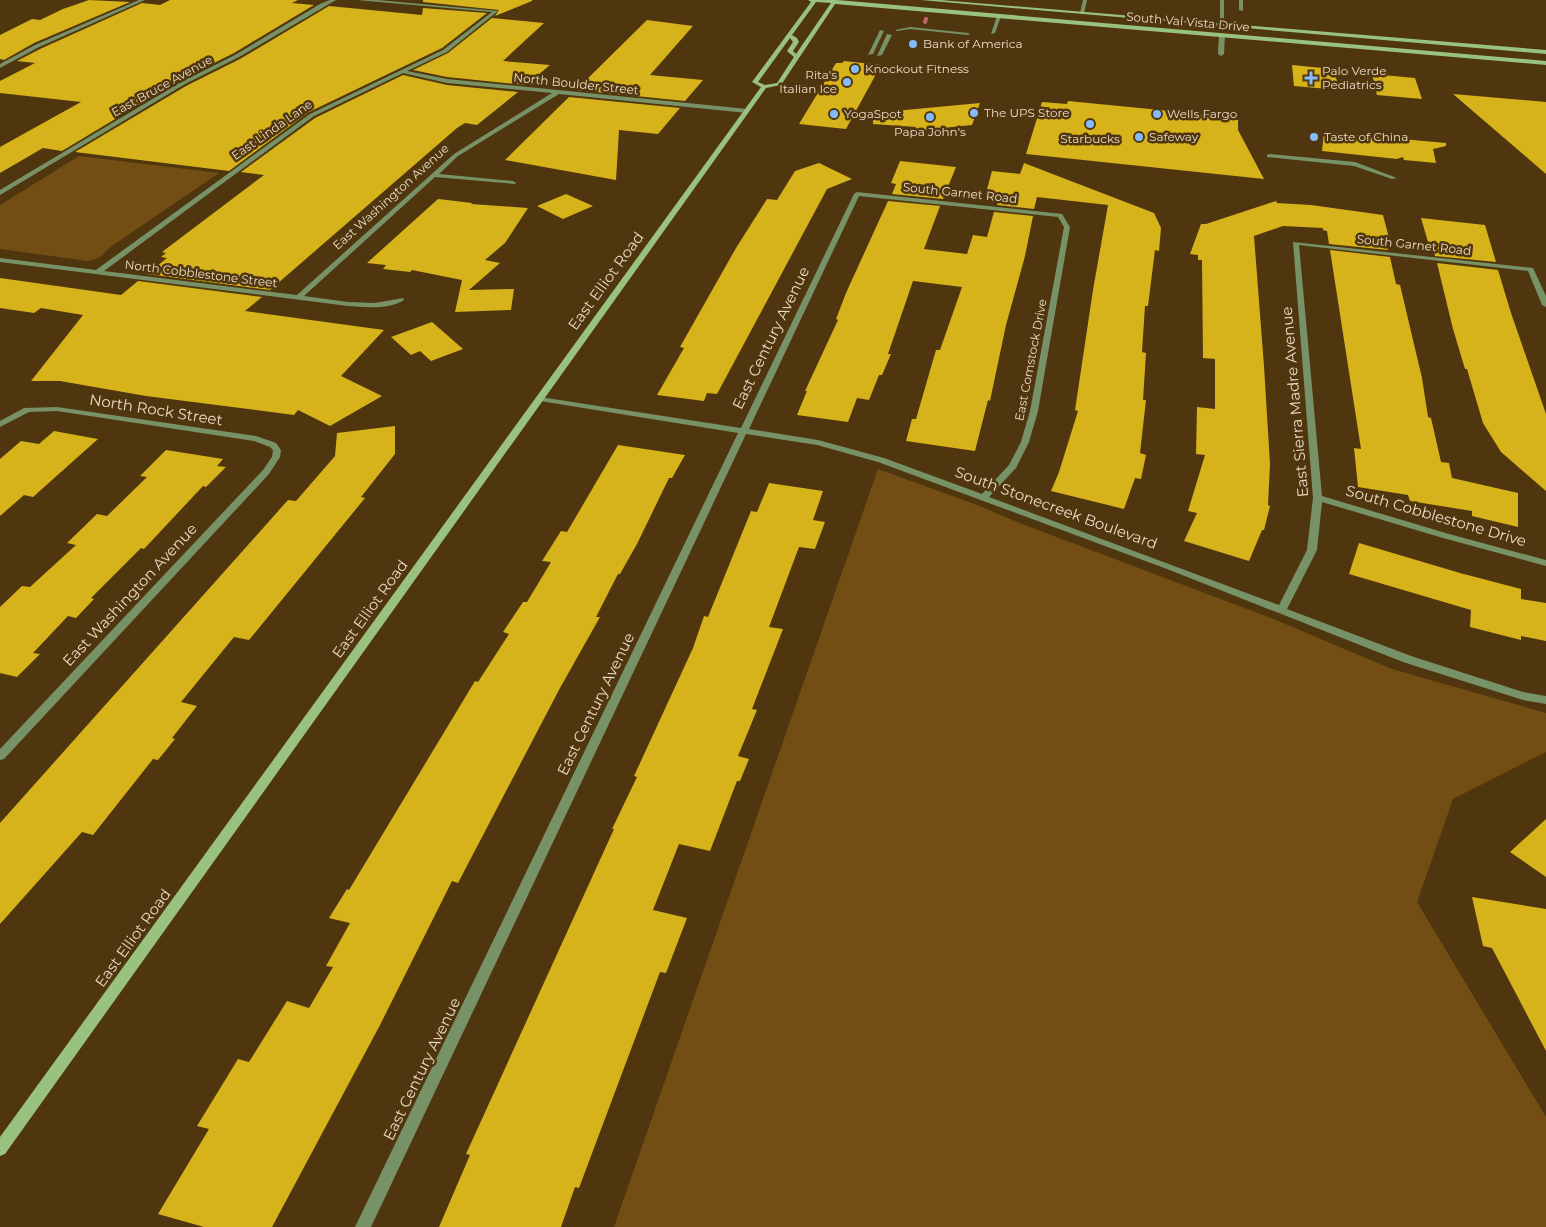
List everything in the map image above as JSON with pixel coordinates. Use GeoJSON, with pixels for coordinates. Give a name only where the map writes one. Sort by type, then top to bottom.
{"type":"FeatureCollection","features":[{"type":"Feature","properties":{"kind":"main road","name":"South Val Vista Drive"},"geometry":{"type":"LineString","coordinates":[[810,0],[1546,63]]}},
{"type":"Feature","properties":{"kind":"main road"},"geometry":{"type":"LineString","coordinates":[[764,87],[755,82],[815,0]]}},
{"type":"Feature","properties":{"kind":"main road","name":"South Val Vista Drive"},"geometry":{"type":"LineString","coordinates":[[923,0],[973,2],[1546,52]]}},
{"type":"Feature","properties":{"kind":"main road","name":"East Elliot Road"},"geometry":{"type":"LineString","coordinates":[[0,1149],[764,87],[779,84],[835,1]]}},
{"type":"Feature","properties":{"kind":"main road"},"geometry":{"type":"LineString","coordinates":[[1222,25],[1222,35]]}},
{"type":"Feature","properties":{"kind":"main road"},"geometry":{"type":"LineString","coordinates":[[789,36],[795,39],[796,42],[790,51],[797,56]]}},
{"type":"Feature","properties":{"kind":"street"},"geometry":{"type":"LineString","coordinates":[[0,66],[37,46],[143,0]]}},
{"type":"Feature","properties":{"kind":"street","name":"East Bruce Avenue"},"geometry":{"type":"LineString","coordinates":[[0,193],[183,83],[237,56],[322,5],[334,0]]}},
{"type":"Feature","properties":{"kind":"street"},"geometry":{"type":"LineString","coordinates":[[359,0],[423,5],[431,0]]}},
{"type":"Feature","properties":{"kind":"street"},"geometry":{"type":"LineString","coordinates":[[1082,13],[1085,0]]}},
{"type":"Feature","properties":{"kind":"street"},"geometry":{"type":"LineString","coordinates":[[1222,0],[1222,25]]}},
{"type":"Feature","properties":{"kind":"street"},"geometry":{"type":"LineString","coordinates":[[1241,0],[1241,10]]}},
{"type":"Feature","properties":{"kind":"street","name":"East Linda Lane"},"geometry":{"type":"LineString","coordinates":[[98,272],[312,115],[404,72],[445,50],[496,11],[423,5]]}},
{"type":"Feature","properties":{"kind":"street"},"geometry":{"type":"LineString","coordinates":[[993,33],[999,16]]}},
{"type":"Feature","properties":{"kind":"street"},"geometry":{"type":"LineString","coordinates":[[910,28],[968,34],[909,30],[897,30],[910,28]]}},
{"type":"Feature","properties":{"kind":"street"},"geometry":{"type":"LineString","coordinates":[[874,55],[885,33]]}},
{"type":"Feature","properties":{"kind":"street"},"geometry":{"type":"LineString","coordinates":[[1222,35],[1222,54]]}},
{"type":"Feature","properties":{"kind":"street","name":"North Boulder Street"},"geometry":{"type":"LineString","coordinates":[[404,72],[447,81],[747,111]]}},
{"type":"Feature","properties":{"kind":"street","name":"East Washington Avenue"},"geometry":{"type":"LineString","coordinates":[[298,298],[456,155],[558,92]]}},
{"type":"Feature","properties":{"kind":"street"},"geometry":{"type":"LineString","coordinates":[[1269,156],[1355,164],[1394,178]]}},
{"type":"Feature","properties":{"kind":"street"},"geometry":{"type":"LineString","coordinates":[[434,175],[513,184]]}},
{"type":"Feature","properties":{"kind":"street","name":"South Garnet Road"},"geometry":{"type":"LineString","coordinates":[[857,194],[1060,215]]}},
{"type":"Feature","properties":{"kind":"street","name":"East Century Avenue"},"geometry":{"type":"LineString","coordinates":[[364,1227],[857,194]]}},
{"type":"Feature","properties":{"kind":"street","name":"East Comstock Drive"},"geometry":{"type":"LineString","coordinates":[[984,497],[1013,466],[1025,442],[1034,411],[1067,227],[1060,215]]}},
{"type":"Feature","properties":{"kind":"street","name":"South Garnet Road"},"geometry":{"type":"LineString","coordinates":[[1295,243],[1531,269],[1546,305]]}},
{"type":"Feature","properties":{"kind":"street","name":"East Sierra Madre Avenue"},"geometry":{"type":"LineString","coordinates":[[1281,611],[1312,550],[1318,498],[1295,243]]}},
{"type":"Feature","properties":{"kind":"street","name":"North Cobblestone Street"},"geometry":{"type":"LineString","coordinates":[[0,260],[361,305],[400,300]]}},
{"type":"Feature","properties":{"kind":"street","name":"South Stonecreek Boulevard"},"geometry":{"type":"LineString","coordinates":[[540,399],[818,443],[881,460],[1170,567],[1407,659],[1523,696],[1546,700]]}},
{"type":"Feature","properties":{"kind":"street","name":"North Rock Street"},"geometry":{"type":"LineString","coordinates":[[0,424],[27,410],[57,409],[256,440],[265,442],[277,450]]}},
{"type":"Feature","properties":{"kind":"street","name":"East Washington Avenue"},"geometry":{"type":"LineString","coordinates":[[0,756],[266,472],[276,457],[277,450]]}},
{"type":"Feature","properties":{"kind":"street","name":"South Cobblestone Drive"},"geometry":{"type":"LineString","coordinates":[[1318,498],[1546,563]]}},
{"type":"Feature","properties":{"kind":"shaded area"},"geometry":{"type":"Polygon","coordinates":[[[79,156],[219,173],[95,259],[88,261],[0,249],[0,205],[79,156]]]}},
{"type":"Feature","properties":{"kind":"shaded area"},"geometry":{"type":"Polygon","coordinates":[[[878,469],[1271,618],[1392,669],[1546,713],[1546,752],[1453,799],[1417,902],[1546,1117],[1546,1227],[614,1227],[878,469]]]}},
{"type":"Feature","properties":{"kind":"building"},"geometry":{"type":"Polygon","coordinates":[[[89,0],[130,2],[34,43],[4,60],[0,59],[0,35],[32,19],[40,20],[89,0]]]}},
{"type":"Feature","properties":{"kind":"building"},"geometry":{"type":"Polygon","coordinates":[[[170,0],[298,0],[292,3],[314,5],[234,53],[180,80],[62,151],[43,148],[0,173],[0,147],[81,102],[0,93],[0,81],[35,63],[17,61],[142,3],[160,5],[170,0]]]}},
{"type":"Feature","properties":{"kind":"building"},"geometry":{"type":"Polygon","coordinates":[[[423,0],[532,1],[495,16],[499,10],[423,2],[423,0]]]}},
{"type":"Feature","properties":{"kind":"building"},"geometry":{"type":"Polygon","coordinates":[[[329,6],[422,15],[423,8],[487,13],[442,48],[309,112],[229,171],[75,152],[186,86],[240,59],[329,6]]]}},
{"type":"Feature","properties":{"kind":"building"},"geometry":{"type":"Polygon","coordinates":[[[492,18],[544,23],[503,61],[550,65],[526,85],[447,77],[413,70],[448,53],[492,18]]]}},
{"type":"Feature","properties":{"kind":"building"},"geometry":{"type":"Polygon","coordinates":[[[647,20],[693,26],[650,75],[703,80],[685,101],[576,90],[647,20]]]}},
{"type":"Feature","properties":{"kind":"building"},"geometry":{"type":"Polygon","coordinates":[[[844,61],[881,65],[846,129],[799,124],[836,63],[844,61]]]}},
{"type":"Feature","properties":{"kind":"building","name":"Palo Verde Pediatrics"},"geometry":{"type":"Polygon","coordinates":[[[1292,65],[1333,69],[1340,90],[1294,86],[1292,65]]]}},
{"type":"Feature","properties":{"kind":"building"},"geometry":{"type":"Polygon","coordinates":[[[1372,74],[1415,78],[1422,99],[1377,95],[1372,74]]]}},
{"type":"Feature","properties":{"kind":"building"},"geometry":{"type":"Polygon","coordinates":[[[403,75],[447,85],[518,92],[477,125],[465,123],[457,128],[270,290],[147,274],[167,258],[161,257],[166,253],[162,252],[264,175],[241,172],[315,118],[403,75]]]}},
{"type":"Feature","properties":{"kind":"building"},"geometry":{"type":"Polygon","coordinates":[[[1453,94],[1546,102],[1546,174],[1453,94]]]}},
{"type":"Feature","properties":{"kind":"building"},"geometry":{"type":"Polygon","coordinates":[[[569,97],[680,108],[658,134],[619,130],[616,180],[505,160],[569,97]]]}},
{"type":"Feature","properties":{"kind":"building"},"geometry":{"type":"Polygon","coordinates":[[[1068,101],[1211,115],[1211,118],[1238,120],[1238,130],[1264,179],[1026,154],[1042,102],[1067,104],[1068,101]]]}},
{"type":"Feature","properties":{"kind":"building"},"geometry":{"type":"Polygon","coordinates":[[[980,103],[972,125],[914,131],[916,127],[873,124],[873,113],[980,103]]]}},
{"type":"Feature","properties":{"kind":"building"},"geometry":{"type":"Polygon","coordinates":[[[1324,132],[1446,143],[1446,146],[1433,149],[1436,163],[1404,160],[1403,157],[1397,159],[1322,151],[1324,132]]]}},
{"type":"Feature","properties":{"kind":"building"},"geometry":{"type":"Polygon","coordinates":[[[900,161],[956,167],[943,199],[892,194],[896,184],[891,183],[900,161]]]}},
{"type":"Feature","properties":{"kind":"building"},"geometry":{"type":"Polygon","coordinates":[[[819,163],[852,179],[827,189],[717,394],[707,393],[704,401],[657,395],[684,348],[680,347],[736,248],[767,199],[777,200],[795,171],[819,163]]]}},
{"type":"Feature","properties":{"kind":"building"},"geometry":{"type":"Polygon","coordinates":[[[1024,163],[1154,213],[1161,228],[1159,251],[1155,250],[1148,306],[1145,306],[1142,352],[1146,353],[1143,400],[1146,400],[1140,453],[1146,455],[1141,479],[1135,478],[1124,509],[1051,491],[1059,472],[1078,411],[1075,410],[1108,205],[1037,197],[1034,209],[997,205],[999,195],[986,193],[992,171],[1020,174],[1024,163]]]}},
{"type":"Feature","properties":{"kind":"building"},"geometry":{"type":"Polygon","coordinates":[[[566,194],[593,206],[563,219],[537,206],[566,194]]]}},
{"type":"Feature","properties":{"kind":"building"},"geometry":{"type":"Polygon","coordinates":[[[438,199],[471,204],[528,208],[505,243],[485,260],[500,263],[469,290],[514,289],[511,310],[455,312],[462,280],[412,270],[410,272],[383,269],[386,265],[367,263],[438,199]]]}},
{"type":"Feature","properties":{"kind":"building"},"geometry":{"type":"Polygon","coordinates":[[[888,201],[940,206],[924,249],[967,254],[973,235],[987,237],[994,212],[1033,216],[1025,256],[1006,325],[990,401],[988,400],[975,451],[906,441],[912,419],[916,419],[936,350],[940,350],[962,287],[913,281],[888,354],[891,354],[882,375],[879,375],[869,400],[857,398],[848,422],[797,415],[807,391],[805,391],[838,320],[836,319],[846,293],[888,201]]]}},
{"type":"Feature","properties":{"kind":"building"},"geometry":{"type":"Polygon","coordinates":[[[1276,201],[1277,203],[1311,205],[1383,215],[1389,238],[1385,237],[1388,250],[1329,244],[1327,231],[1323,230],[1323,228],[1283,226],[1254,236],[1270,464],[1268,505],[1270,506],[1264,530],[1262,530],[1249,561],[1184,541],[1197,513],[1188,511],[1205,455],[1196,454],[1197,407],[1215,409],[1215,359],[1203,358],[1202,260],[1198,260],[1198,255],[1190,254],[1201,224],[1276,201]]]}},
{"type":"Feature","properties":{"kind":"building"},"geometry":{"type":"Polygon","coordinates":[[[1421,218],[1485,225],[1496,262],[1435,256],[1432,243],[1428,242],[1421,218]]]}},
{"type":"Feature","properties":{"kind":"building"},"geometry":{"type":"Polygon","coordinates":[[[1330,250],[1390,257],[1396,284],[1400,285],[1422,378],[1428,417],[1431,418],[1441,462],[1449,463],[1452,478],[1518,493],[1518,527],[1472,516],[1472,511],[1410,501],[1408,495],[1358,487],[1354,448],[1361,449],[1330,250]]]}},
{"type":"Feature","properties":{"kind":"building"},"geometry":{"type":"Polygon","coordinates":[[[1437,263],[1498,270],[1546,414],[1546,491],[1501,452],[1483,423],[1453,329],[1437,263]]]}},
{"type":"Feature","properties":{"kind":"building"},"geometry":{"type":"Polygon","coordinates":[[[0,278],[121,295],[138,281],[262,297],[245,311],[384,330],[341,376],[382,396],[330,426],[298,410],[294,415],[146,396],[60,381],[31,381],[83,315],[41,308],[34,313],[0,308],[0,278]]]}},
{"type":"Feature","properties":{"kind":"building"},"geometry":{"type":"Polygon","coordinates":[[[432,322],[463,349],[431,361],[420,351],[411,355],[391,337],[432,322]]]}},
{"type":"Feature","properties":{"kind":"building"},"geometry":{"type":"Polygon","coordinates":[[[395,426],[395,454],[361,497],[365,498],[249,640],[234,637],[181,702],[197,706],[172,738],[175,739],[158,760],[153,759],[93,835],[82,832],[0,924],[0,823],[288,500],[296,501],[335,456],[337,433],[395,426]]]}},
{"type":"Feature","properties":{"kind":"building"},"geometry":{"type":"Polygon","coordinates":[[[54,431],[98,439],[33,497],[24,495],[0,516],[0,459],[21,441],[39,444],[54,431]]]}},
{"type":"Feature","properties":{"kind":"building"},"geometry":{"type":"Polygon","coordinates":[[[618,445],[685,455],[672,478],[669,478],[637,544],[620,574],[618,574],[596,617],[600,617],[560,688],[458,883],[452,881],[379,1027],[272,1227],[204,1227],[158,1214],[209,1129],[197,1126],[238,1059],[249,1062],[287,1001],[309,1008],[333,967],[326,966],[350,923],[329,918],[347,889],[349,890],[475,681],[478,682],[509,634],[503,632],[523,602],[527,602],[551,562],[542,561],[561,531],[567,532],[618,445]]]}},
{"type":"Feature","properties":{"kind":"building"},"geometry":{"type":"Polygon","coordinates":[[[166,450],[223,459],[217,466],[226,467],[206,487],[203,486],[144,549],[141,548],[91,598],[94,599],[76,618],[68,616],[33,653],[40,654],[17,677],[0,673],[0,607],[22,586],[30,587],[76,545],[67,543],[97,514],[107,516],[147,477],[140,476],[166,450]]]}},
{"type":"Feature","properties":{"kind":"building"},"geometry":{"type":"Polygon","coordinates":[[[769,483],[823,491],[813,520],[825,522],[815,549],[799,547],[769,627],[783,629],[752,709],[757,710],[738,756],[749,759],[740,781],[737,781],[710,851],[679,844],[653,910],[687,918],[666,973],[660,972],[579,1188],[575,1187],[561,1227],[439,1227],[470,1155],[466,1154],[614,829],[612,829],[637,777],[634,776],[693,648],[704,616],[708,617],[751,511],[757,512],[769,483]]]}},
{"type":"Feature","properties":{"kind":"building"},"geometry":{"type":"Polygon","coordinates":[[[1359,543],[1521,589],[1521,599],[1546,603],[1546,641],[1521,636],[1521,640],[1470,627],[1471,610],[1349,574],[1359,543]]]}},
{"type":"Feature","properties":{"kind":"building"},"geometry":{"type":"Polygon","coordinates":[[[1546,819],[1546,877],[1510,852],[1546,819]]]}},
{"type":"Feature","properties":{"kind":"building"},"geometry":{"type":"Polygon","coordinates":[[[1472,897],[1546,909],[1546,1051],[1492,948],[1483,946],[1472,897]]]}},
{"type":"Feature","properties":{"kind":"place","name":"Bank of America"},"geometry":{"type":"Point","coordinates":[913,44]}},
{"type":"Feature","properties":{"kind":"place","name":"Knockout Fitness"},"geometry":{"type":"Point","coordinates":[855,69]}},
{"type":"Feature","properties":{"kind":"place","name":"Palo Verde Pediatrics"},"geometry":{"type":"Point","coordinates":[1311,78]}},
{"type":"Feature","properties":{"kind":"place","name":"Rita's Italian Ice"},"geometry":{"type":"Point","coordinates":[847,82]}},
{"type":"Feature","properties":{"kind":"place","name":"The UPS Store"},"geometry":{"type":"Point","coordinates":[974,113]}},
{"type":"Feature","properties":{"kind":"place","name":"YogaSpot"},"geometry":{"type":"Point","coordinates":[834,114]}},
{"type":"Feature","properties":{"kind":"place","name":"Wells Fargo"},"geometry":{"type":"Point","coordinates":[1157,114]}},
{"type":"Feature","properties":{"kind":"place","name":"Papa John's"},"geometry":{"type":"Point","coordinates":[930,117]}},
{"type":"Feature","properties":{"kind":"place","name":"Starbucks"},"geometry":{"type":"Point","coordinates":[1090,124]}},
{"type":"Feature","properties":{"kind":"place","name":"Safeway"},"geometry":{"type":"Point","coordinates":[1139,137]}},
{"type":"Feature","properties":{"kind":"place","name":"Taste of China"},"geometry":{"type":"Point","coordinates":[1314,137]}}]}
